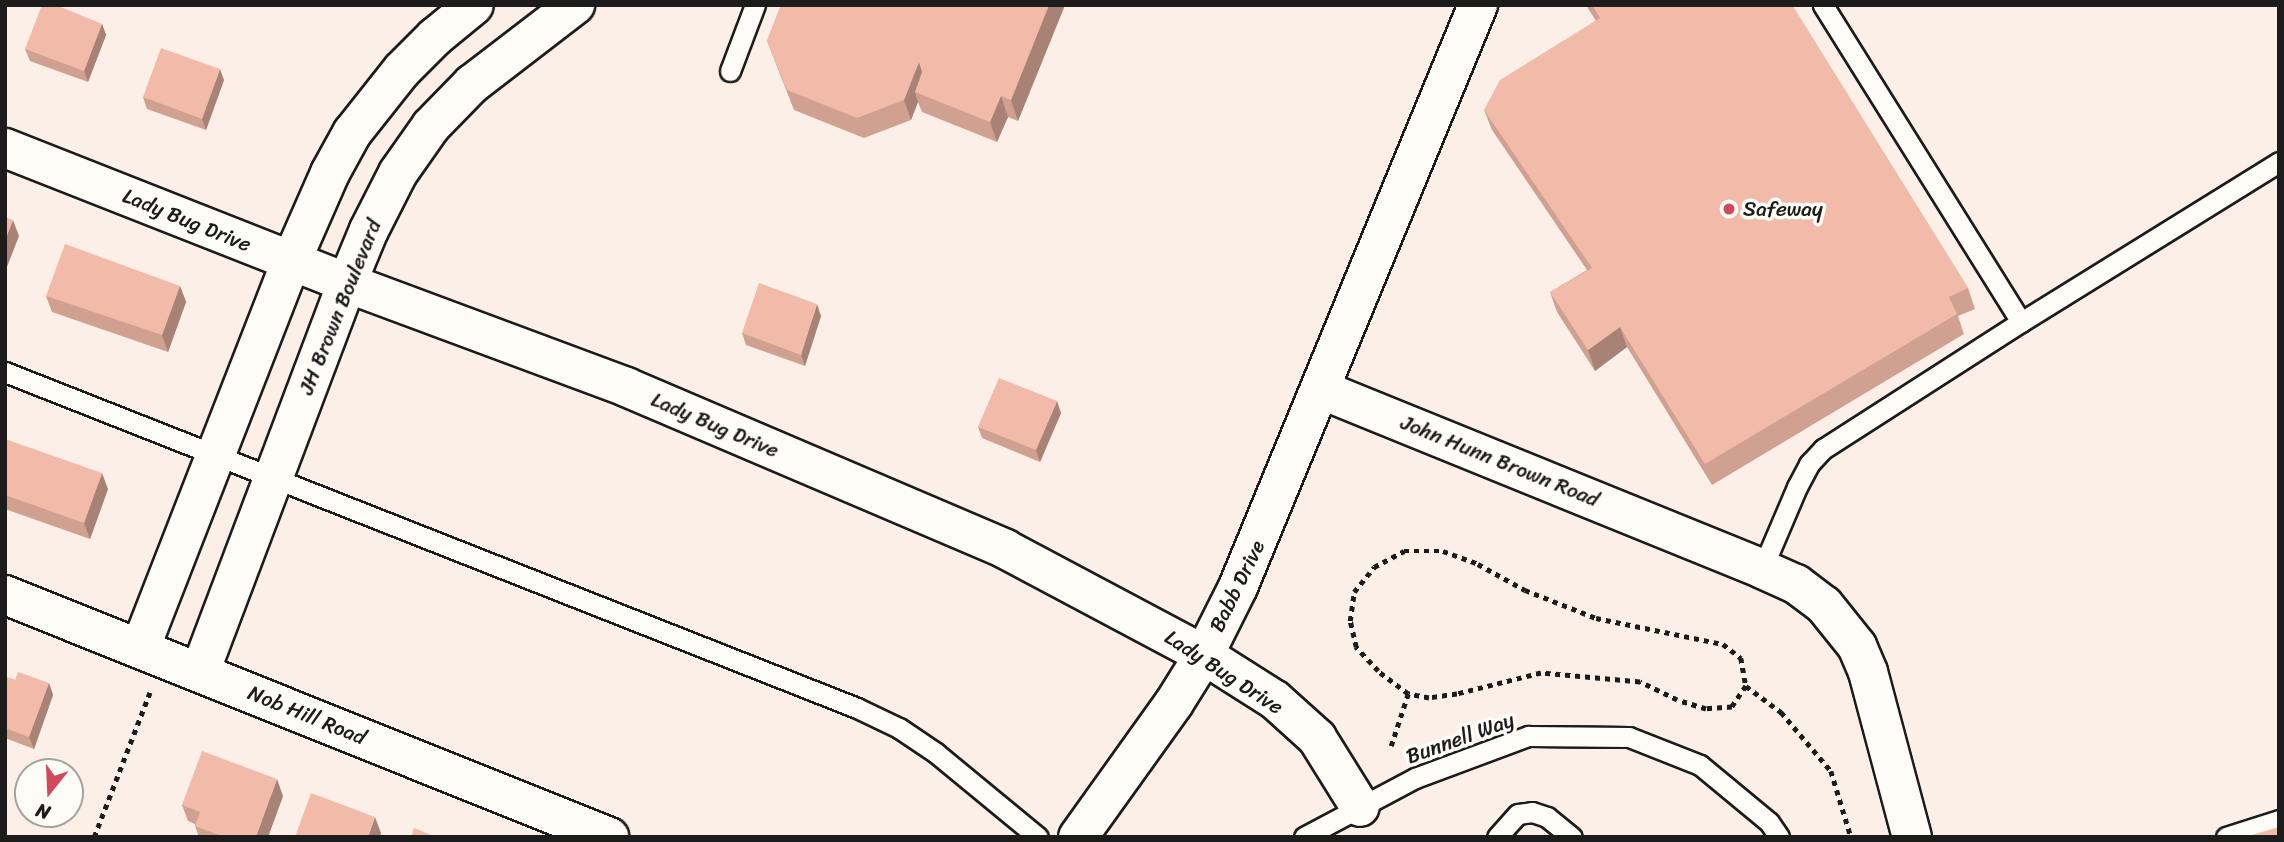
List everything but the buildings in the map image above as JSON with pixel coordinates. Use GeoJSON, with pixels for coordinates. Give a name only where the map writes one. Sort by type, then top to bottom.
{"type":"FeatureCollection","features":[{"type":"Feature","properties":{"kind":"street"},"geometry":{"type":"LineString","coordinates":[[140,649],[315,203],[352,133],[402,70],[435,37],[474,5]]}},
{"type":"Feature","properties":{"kind":"street"},"geometry":{"type":"LineString","coordinates":[[1322,390],[1478,5]]}},
{"type":"Feature","properties":{"kind":"street","name":"JH Brown Boulevard"},"geometry":{"type":"LineString","coordinates":[[200,672],[347,284],[369,230],[398,173],[431,126],[472,84],[573,6]]}},
{"type":"Feature","properties":{"kind":"street","name":"Lady Bug Drive"},"geometry":{"type":"LineString","coordinates":[[5,148],[347,284],[626,387],[1005,549],[1204,655],[1275,700],[1317,738],[1360,807]]}},
{"type":"Feature","properties":{"kind":"street","name":"John Hunn Brown Road"},"geometry":{"type":"LineString","coordinates":[[1322,390],[1762,569],[1796,584],[1824,605],[1857,646],[1868,672],[1912,837]]}},
{"type":"Feature","properties":{"kind":"street","name":"Babb Drive"},"geometry":{"type":"LineString","coordinates":[[1077,837],[1174,703],[1204,655],[1266,525],[1322,390]]}},
{"type":"Feature","properties":{"kind":"street","name":"Nob Hill Road"},"geometry":{"type":"LineString","coordinates":[[5,595],[606,836]]}},
{"type":"Feature","properties":{"kind":"lane"},"geometry":{"type":"LineString","coordinates":[[730,71],[755,5]]}},
{"type":"Feature","properties":{"kind":"lane"},"geometry":{"type":"LineString","coordinates":[[1823,5],[2021,322]]}},
{"type":"Feature","properties":{"kind":"lane"},"geometry":{"type":"LineString","coordinates":[[1762,569],[1797,487],[1809,464],[1823,449],[2279,162]]}},
{"type":"Feature","properties":{"kind":"lane"},"geometry":{"type":"LineString","coordinates":[[5,372],[868,713],[936,753],[1038,837]]}},
{"type":"Feature","properties":{"kind":"lane","name":"Bunnell Way"},"geometry":{"type":"LineString","coordinates":[[1304,837],[1415,778],[1528,736],[1629,737],[1700,765],[1769,822],[1779,837]]}},
{"type":"Feature","properties":{"kind":"lane"},"geometry":{"type":"LineString","coordinates":[[1497,837],[1518,814],[1532,812],[1547,817],[1572,837]]}},
{"type":"Feature","properties":{"kind":"lane"},"geometry":{"type":"LineString","coordinates":[[2226,837],[2279,820]]}},
{"type":"Feature","properties":{"kind":"path"},"geometry":{"type":"LineString","coordinates":[[1746,687],[1732,707],[1706,709],[1677,700],[1640,681],[1541,673],[1457,694],[1429,698],[1408,694],[1378,671],[1356,647],[1350,621],[1354,592],[1374,566],[1404,551],[1443,551],[1478,564],[1525,590],[1596,618],[1723,644],[1741,658],[1746,687],[1781,712],[1831,771],[1851,837]]}},
{"type":"Feature","properties":{"kind":"path"},"geometry":{"type":"LineString","coordinates":[[93,836],[150,691]]}},
{"type":"Feature","properties":{"kind":"path"},"geometry":{"type":"LineString","coordinates":[[1391,746],[1408,694]]}},
{"type":"Feature","properties":{"kind":"place","name":"Safeway"},"geometry":{"type":"Point","coordinates":[1729,209]}}]}
